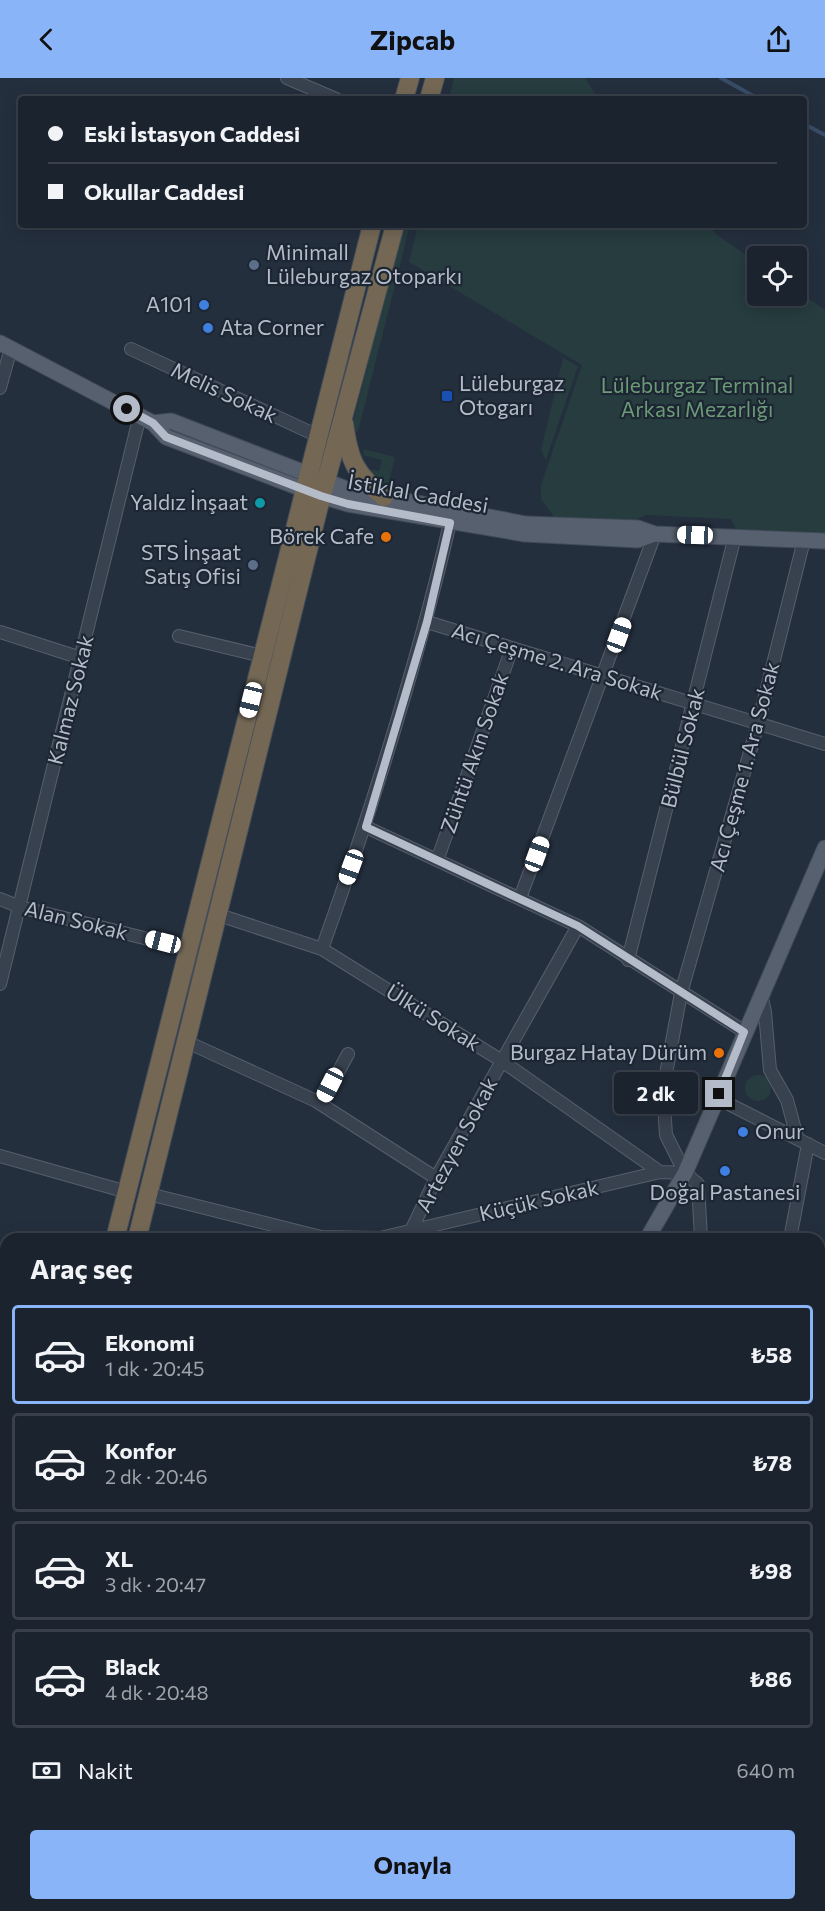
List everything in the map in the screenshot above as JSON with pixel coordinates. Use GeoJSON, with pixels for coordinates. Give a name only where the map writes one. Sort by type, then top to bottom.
{"type":"FeatureCollection","features":[{"type":"Feature","properties":{"kind":"highway"},"geometry":{"type":"LineString","coordinates":[[405,96],[410,78]]}},
{"type":"Feature","properties":{"kind":"highway"},"geometry":{"type":"LineString","coordinates":[[430,96],[435,78]]}},
{"type":"Feature","properties":{"kind":"highway"},"geometry":{"type":"LineString","coordinates":[[138,1233],[219,915],[315,486],[318,436],[371,228]]}},
{"type":"Feature","properties":{"kind":"highway"},"geometry":{"type":"LineString","coordinates":[[117,1233],[262,656],[315,486],[343,416],[394,228]]}},
{"type":"Feature","properties":{"kind":"highway"},"geometry":{"type":"LineString","coordinates":[[343,416],[349,451],[355,469],[362,479],[384,497]]}},
{"type":"Feature","properties":{"kind":"main road"},"geometry":{"type":"LineString","coordinates":[[5,345],[147,419],[171,421],[315,486]]}},
{"type":"Feature","properties":{"kind":"main road","name":"İstiklal Caddesi"},"geometry":{"type":"LineString","coordinates":[[315,486],[384,497],[525,529]]}},
{"type":"Feature","properties":{"kind":"main road","name":"İstiklal Caddesi"},"geometry":{"type":"LineString","coordinates":[[315,486],[348,504],[450,523],[638,540],[654,534],[825,541]]}},
{"type":"Feature","properties":{"kind":"main road"},"geometry":{"type":"LineString","coordinates":[[650,1233],[685,1173],[824,850]]}},
{"type":"Feature","properties":{"kind":"street"},"geometry":{"type":"LineString","coordinates":[[287,78],[329,96]]}},
{"type":"Feature","properties":{"kind":"street"},"geometry":{"type":"LineString","coordinates":[[0,388],[5,345]]}},
{"type":"Feature","properties":{"kind":"street","name":"Melis Sokak"},"geometry":{"type":"LineString","coordinates":[[131,349],[318,436]]}},
{"type":"Feature","properties":{"kind":"street","name":"Kalmaz Sokak"},"geometry":{"type":"LineString","coordinates":[[0,984],[81,658],[147,419]]}},
{"type":"Feature","properties":{"kind":"street"},"geometry":{"type":"LineString","coordinates":[[322,948],[366,827],[427,622],[450,523]]}},
{"type":"Feature","properties":{"kind":"street"},"geometry":{"type":"LineString","coordinates":[[520,898],[604,676],[654,534]]}},
{"type":"Feature","properties":{"kind":"street","name":"Bülbül Sokak"},"geometry":{"type":"LineString","coordinates":[[628,960],[735,536]]}},
{"type":"Feature","properties":{"kind":"street","name":"Acı Çeşme 1. Ara Sokak"},"geometry":{"type":"LineString","coordinates":[[701,1233],[698,1184],[685,1173],[666,1135],[663,1090],[681,993],[758,724],[804,540]]}},
{"type":"Feature","properties":{"kind":"street","name":"Acı Çeşme 2. Ara Sokak"},"geometry":{"type":"LineString","coordinates":[[427,622],[825,744]]}},
{"type":"Feature","properties":{"kind":"street"},"geometry":{"type":"LineString","coordinates":[[0,632],[81,658]]}},
{"type":"Feature","properties":{"kind":"street"},"geometry":{"type":"LineString","coordinates":[[179,636],[262,656]]}},
{"type":"Feature","properties":{"kind":"street","name":"Zühtü Akın Sokak"},"geometry":{"type":"LineString","coordinates":[[438,858],[512,648]]}},
{"type":"Feature","properties":{"kind":"street"},"geometry":{"type":"LineString","coordinates":[[366,827],[438,858],[578,926],[744,1032]]}},
{"type":"Feature","properties":{"kind":"street","name":"Alan Sokak"},"geometry":{"type":"LineString","coordinates":[[0,900],[188,949]]}},
{"type":"Feature","properties":{"kind":"street","name":"Ülkü Sokak"},"geometry":{"type":"LineString","coordinates":[[219,915],[322,948],[502,1061],[660,1172]]}},
{"type":"Feature","properties":{"kind":"street","name":"Artezyen Sokak"},"geometry":{"type":"LineString","coordinates":[[409,1233],[436,1178],[578,926]]}},
{"type":"Feature","properties":{"kind":"street"},"geometry":{"type":"LineString","coordinates":[[761,994],[765,1012],[770,1070],[787,1100],[802,1140],[791,1233]]}},
{"type":"Feature","properties":{"kind":"street"},"geometry":{"type":"LineString","coordinates":[[187,1042],[321,1104],[436,1178]]}},
{"type":"Feature","properties":{"kind":"street"},"geometry":{"type":"LineString","coordinates":[[321,1104],[348,1054]]}},
{"type":"Feature","properties":{"kind":"street"},"geometry":{"type":"LineString","coordinates":[[717,1098],[825,1153]]}},
{"type":"Feature","properties":{"kind":"street"},"geometry":{"type":"LineString","coordinates":[[0,1156],[127,1192]]}},
{"type":"Feature","properties":{"kind":"street","name":"Küçük Sokak"},"geometry":{"type":"LineString","coordinates":[[413,1233],[660,1172],[685,1173]]}},
{"type":"Feature","properties":{"kind":"street","name":"Küçük Sokak"},"geometry":{"type":"LineString","coordinates":[[148,1194],[302,1233]]}},
{"type":"Feature","properties":{"kind":"green space"},"geometry":{"type":"Polygon","coordinates":[[[454,78],[585,78],[596,96],[450,96],[454,78]]]}},
{"type":"Feature","properties":{"kind":"green space"},"geometry":{"type":"Polygon","coordinates":[[[402,228],[409,228],[358,432],[351,430],[402,228]]]}},
{"type":"Feature","properties":{"kind":"green space","name":"Lüleburgaz Terminal Arkası Mezarlığı"},"geometry":{"type":"Polygon","coordinates":[[[417,228],[711,228],[747,256],[747,306],[807,306],[807,297],[825,310],[825,534],[737,531],[731,519],[646,515],[624,525],[558,522],[541,499],[541,485],[582,365],[409,262],[417,228]]]}},
{"type":"Feature","properties":{"kind":"green space"},"geometry":{"type":"Polygon","coordinates":[[[563,358],[578,366],[546,460],[541,450],[563,358]]]}},
{"type":"Feature","properties":{"kind":"green space"},"geometry":{"type":"Polygon","coordinates":[[[364,449],[395,457],[388,485],[368,480],[371,469],[379,471],[382,460],[363,455],[364,449]]]}},
{"type":"Feature","properties":{"kind":"green space"},"geometry":{"type":"Polygon","coordinates":[[[758,1075],[767,1079],[771,1088],[767,1097],[758,1101],[749,1097],[745,1088],[749,1079],[758,1075]]]}},
{"type":"Feature","properties":{"kind":"waterway"},"geometry":{"type":"LineString","coordinates":[[721,78],[754,96]]}},
{"type":"Feature","properties":{"kind":"waterway"},"geometry":{"type":"LineString","coordinates":[[807,126],[825,135]]}},
{"type":"Feature","properties":{"kind":"place","name":"Minimall Lüleburgaz Otoparkı"},"geometry":{"type":"Point","coordinates":[254,265]}},
{"type":"Feature","properties":{"kind":"place","name":"A101"},"geometry":{"type":"Point","coordinates":[204,305]}},
{"type":"Feature","properties":{"kind":"place","name":"Ata Corner"},"geometry":{"type":"Point","coordinates":[208,328]}},
{"type":"Feature","properties":{"kind":"place","name":"Lüleburgaz Otogarı"},"geometry":{"type":"Point","coordinates":[447,396]}},
{"type":"Feature","properties":{"kind":"place","name":"Yaldız İnşaat"},"geometry":{"type":"Point","coordinates":[260,503]}},
{"type":"Feature","properties":{"kind":"place","name":"Börek Cafe"},"geometry":{"type":"Point","coordinates":[386,537]}},
{"type":"Feature","properties":{"kind":"place","name":"STS İnşaat Satış Ofisi"},"geometry":{"type":"Point","coordinates":[253,565]}},
{"type":"Feature","properties":{"kind":"place","name":"Burgaz Hatay Dürüm"},"geometry":{"type":"Point","coordinates":[719,1053]}},
{"type":"Feature","properties":{"kind":"place","name":"Onur"},"geometry":{"type":"Point","coordinates":[743,1132]}},
{"type":"Feature","properties":{"kind":"place","name":"Doğal Pastanesi"},"geometry":{"type":"Point","coordinates":[725,1171]}},
{"type":"Feature","properties":{"kind":"route"},"geometry":{"type":"LineString","coordinates":[[127,409],[153,423],[166,437],[304,491],[348,504],[450,523],[427,622],[366,827],[438,858],[578,926],[744,1032],[719,1094]]}}]}
